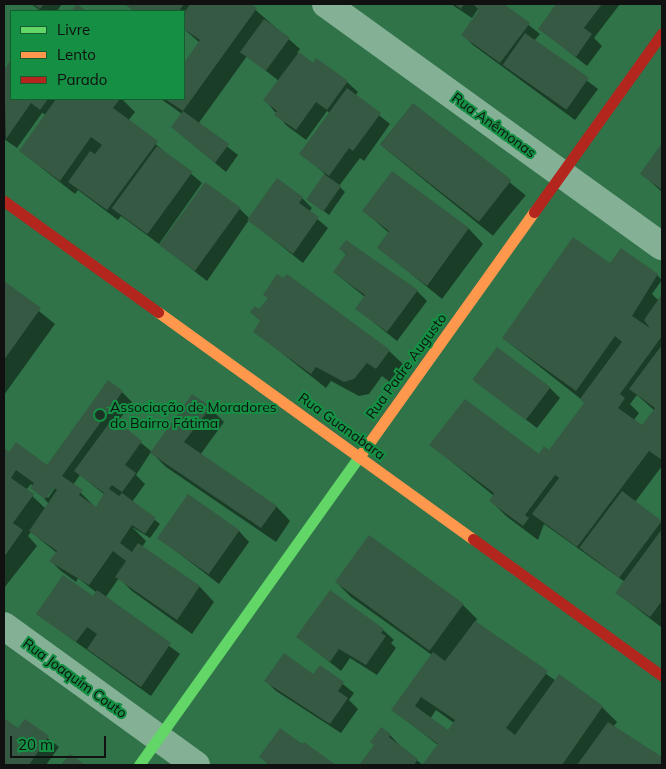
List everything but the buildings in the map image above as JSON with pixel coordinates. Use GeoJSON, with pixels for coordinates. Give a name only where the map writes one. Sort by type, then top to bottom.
{"type":"FeatureCollection","features":[{"type":"Feature","properties":{"kind":"street","name":"Rua Anêmonas"},"geometry":{"type":"LineString","coordinates":[[326,4],[662,246]]}},
{"type":"Feature","properties":{"kind":"street","name":"Rua Padre Augusto"},"geometry":{"type":"LineString","coordinates":[[139,765],[662,33]]}},
{"type":"Feature","properties":{"kind":"street","name":"Rua Guanabara"},"geometry":{"type":"LineString","coordinates":[[4,201],[662,676]]}},
{"type":"Feature","properties":{"kind":"street","name":"Rua Joaquim Couto"},"geometry":{"type":"LineString","coordinates":[[4,626],[196,765]]}},
{"type":"Feature","properties":{"kind":"traffic: fast"},"geometry":{"type":"LineString","coordinates":[[139,765],[359,457]]}},
{"type":"Feature","properties":{"kind":"traffic: slow"},"geometry":{"type":"LineString","coordinates":[[359,457],[534,212]]}},
{"type":"Feature","properties":{"kind":"traffic: slow"},"geometry":{"type":"LineString","coordinates":[[158,312],[473,539]]}},
{"type":"Feature","properties":{"kind":"traffic: jam"},"geometry":{"type":"LineString","coordinates":[[534,212],[662,33]]}},
{"type":"Feature","properties":{"kind":"traffic: jam"},"geometry":{"type":"LineString","coordinates":[[4,201],[158,312]]}},
{"type":"Feature","properties":{"kind":"traffic: jam"},"geometry":{"type":"LineString","coordinates":[[473,539],[662,676]]}},
{"type":"Feature","properties":{"kind":"place","name":"Associação de Moradores do Bairro Fátima"},"geometry":{"type":"Point","coordinates":[100,415]}}]}
